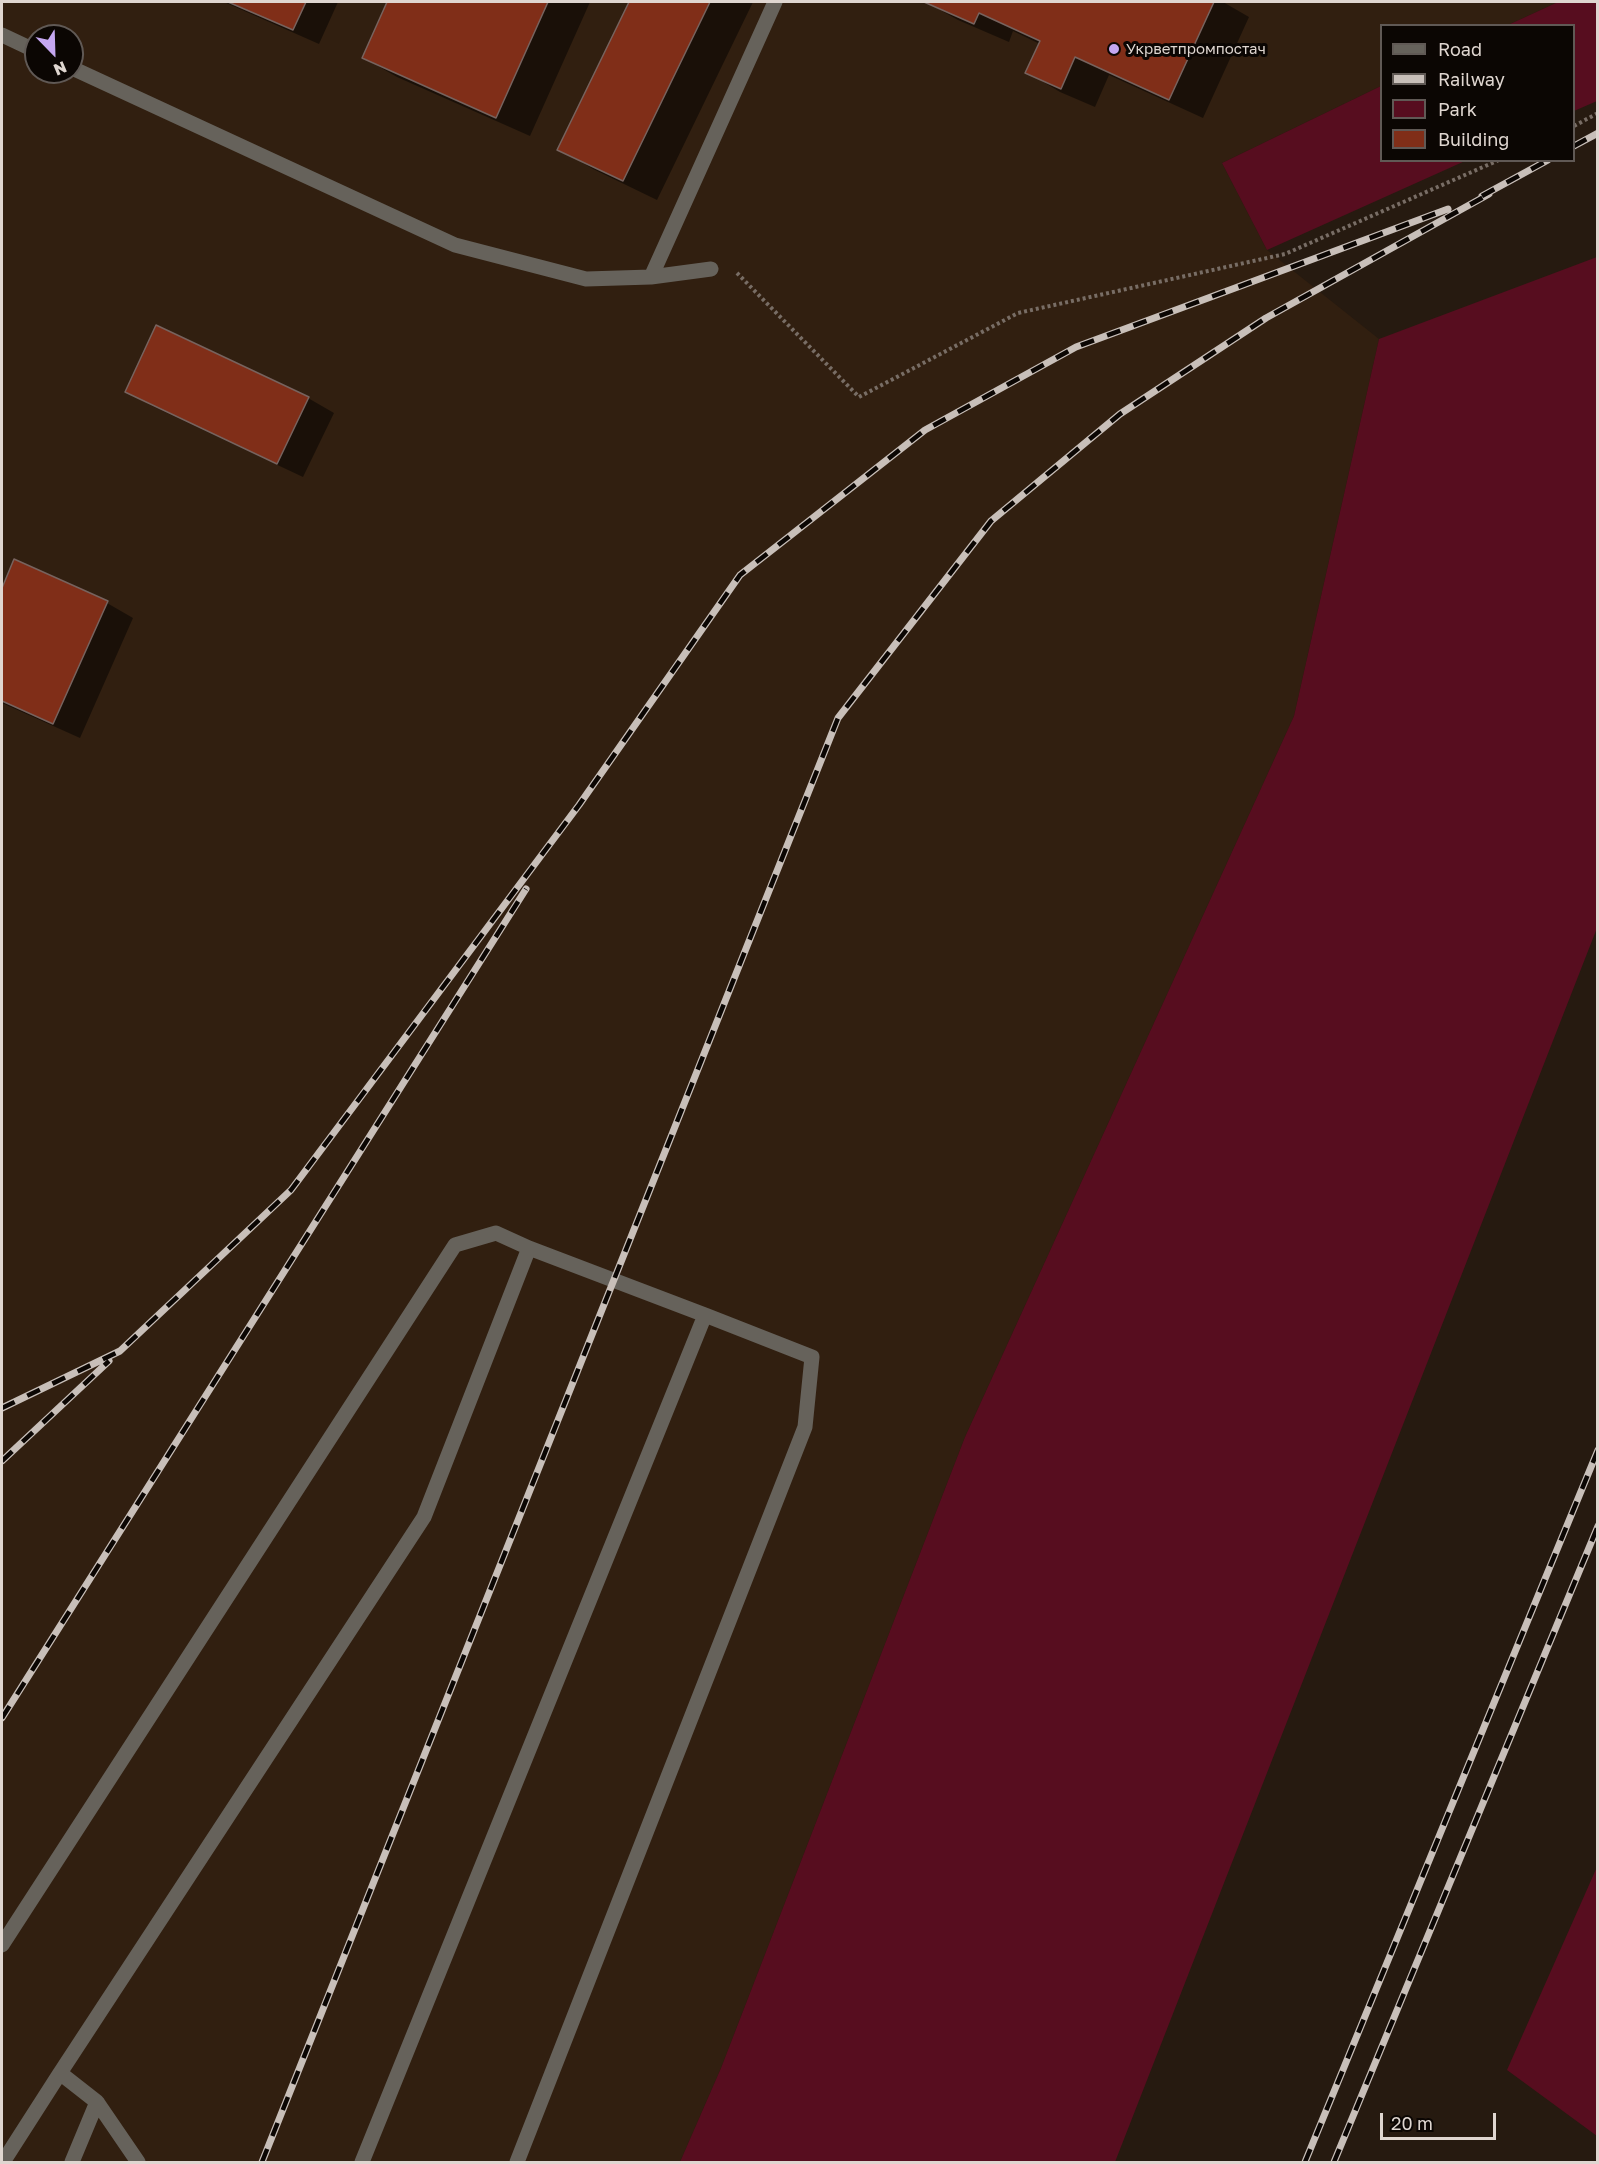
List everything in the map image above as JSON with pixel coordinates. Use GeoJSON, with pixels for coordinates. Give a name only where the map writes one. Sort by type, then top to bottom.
{"type":"FeatureCollection","features":[{"type":"Feature","properties":{"kind":"street"},"geometry":{"type":"LineString","coordinates":[[651,277],[775,2]]}},
{"type":"Feature","properties":{"kind":"street"},"geometry":{"type":"LineString","coordinates":[[2,35],[24,45]]}},
{"type":"Feature","properties":{"kind":"street"},"geometry":{"type":"LineString","coordinates":[[84,74],[455,245],[586,279],[651,277],[711,269]]}},
{"type":"Feature","properties":{"kind":"street"},"geometry":{"type":"LineString","coordinates":[[2,1945],[455,1245],[496,1233],[529,1248],[812,1357],[805,1427],[517,2163]]}},
{"type":"Feature","properties":{"kind":"street"},"geometry":{"type":"LineString","coordinates":[[3,2163],[424,1517],[529,1248]]}},
{"type":"Feature","properties":{"kind":"street"},"geometry":{"type":"LineString","coordinates":[[362,2163],[705,1316]]}},
{"type":"Feature","properties":{"kind":"street"},"geometry":{"type":"LineString","coordinates":[[60,2073],[97,2102],[138,2163]]}},
{"type":"Feature","properties":{"kind":"street"},"geometry":{"type":"LineString","coordinates":[[72,2163],[97,2102]]}},
{"type":"Feature","properties":{"kind":"path"},"geometry":{"type":"LineString","coordinates":[[1575,125],[1598,113]]}},
{"type":"Feature","properties":{"kind":"path"},"geometry":{"type":"LineString","coordinates":[[711,269],[733,269],[859,397],[1018,312],[1285,254],[1494,162]]}},
{"type":"Feature","properties":{"kind":"shaded area"},"geometry":{"type":"Polygon","coordinates":[[[2,2],[1558,2],[1510,24],[1380,24],[1380,86],[1222,163],[1267,250],[1379,339],[1294,716],[965,1437],[721,2068],[680,2162],[2,2162],[2,2]]]}},
{"type":"Feature","properties":{"kind":"green space"},"geometry":{"type":"Polygon","coordinates":[[[1558,2],[1597,2],[1597,101],[1575,111],[1575,24],[1510,24],[1558,2]]]}},
{"type":"Feature","properties":{"kind":"green space"},"geometry":{"type":"Polygon","coordinates":[[[1380,86],[1380,162],[1463,162],[1267,250],[1222,163],[1380,86]]]}},
{"type":"Feature","properties":{"kind":"green space"},"geometry":{"type":"Polygon","coordinates":[[[1597,257],[1597,928],[1115,2162],[680,2162],[721,2068],[965,1437],[1294,716],[1379,339],[1597,257]]]}},
{"type":"Feature","properties":{"kind":"green space"},"geometry":{"type":"Polygon","coordinates":[[[1597,1867],[1597,2136],[1507,2070],[1597,1867]]]}},
{"type":"Feature","properties":{"kind":"building"},"geometry":{"type":"Polygon","coordinates":[[[228,2],[306,2],[293,30],[228,2]]]}},
{"type":"Feature","properties":{"kind":"building"},"geometry":{"type":"Polygon","coordinates":[[[387,2],[548,2],[496,118],[362,58],[387,2]]]}},
{"type":"Feature","properties":{"kind":"building"},"geometry":{"type":"Polygon","coordinates":[[[629,2],[710,2],[623,181],[557,150],[629,2]]]}},
{"type":"Feature","properties":{"kind":"building","name":"Укрветпромпостач"},"geometry":{"type":"Polygon","coordinates":[[[924,2],[1214,2],[1169,100],[1075,57],[1061,89],[1025,73],[1040,41],[979,13],[974,24],[924,2]]]}},
{"type":"Feature","properties":{"kind":"building"},"geometry":{"type":"Polygon","coordinates":[[[156,325],[309,397],[277,464],[125,392],[156,325]]]}},
{"type":"Feature","properties":{"kind":"building"},"geometry":{"type":"Polygon","coordinates":[[[14,559],[108,601],[53,724],[2,701],[2,588],[14,559]]]}},
{"type":"Feature","properties":{"kind":"railway"},"geometry":{"type":"LineString","coordinates":[[1575,145],[1598,133]]}},
{"type":"Feature","properties":{"kind":"railway"},"geometry":{"type":"LineString","coordinates":[[1482,196],[1544,162]]}},
{"type":"Feature","properties":{"kind":"railway"},"geometry":{"type":"LineString","coordinates":[[262,2162],[838,718],[991,521],[1120,414],[1266,318],[1489,194]]}},
{"type":"Feature","properties":{"kind":"railway"},"geometry":{"type":"LineString","coordinates":[[2,1408],[120,1351],[291,1190],[579,805],[740,575],[925,430],[1076,347],[1448,209]]}},
{"type":"Feature","properties":{"kind":"railway"},"geometry":{"type":"LineString","coordinates":[[2,1718],[526,889]]}},
{"type":"Feature","properties":{"kind":"railway"},"geometry":{"type":"LineString","coordinates":[[2,1461],[109,1361]]}},
{"type":"Feature","properties":{"kind":"railway"},"geometry":{"type":"LineString","coordinates":[[1305,2162],[1598,1450]]}},
{"type":"Feature","properties":{"kind":"railway"},"geometry":{"type":"LineString","coordinates":[[1334,2162],[1598,1526]]}},
{"type":"Feature","properties":{"kind":"place","name":"Укрветпромпостач"},"geometry":{"type":"Point","coordinates":[1114,49]}}]}
